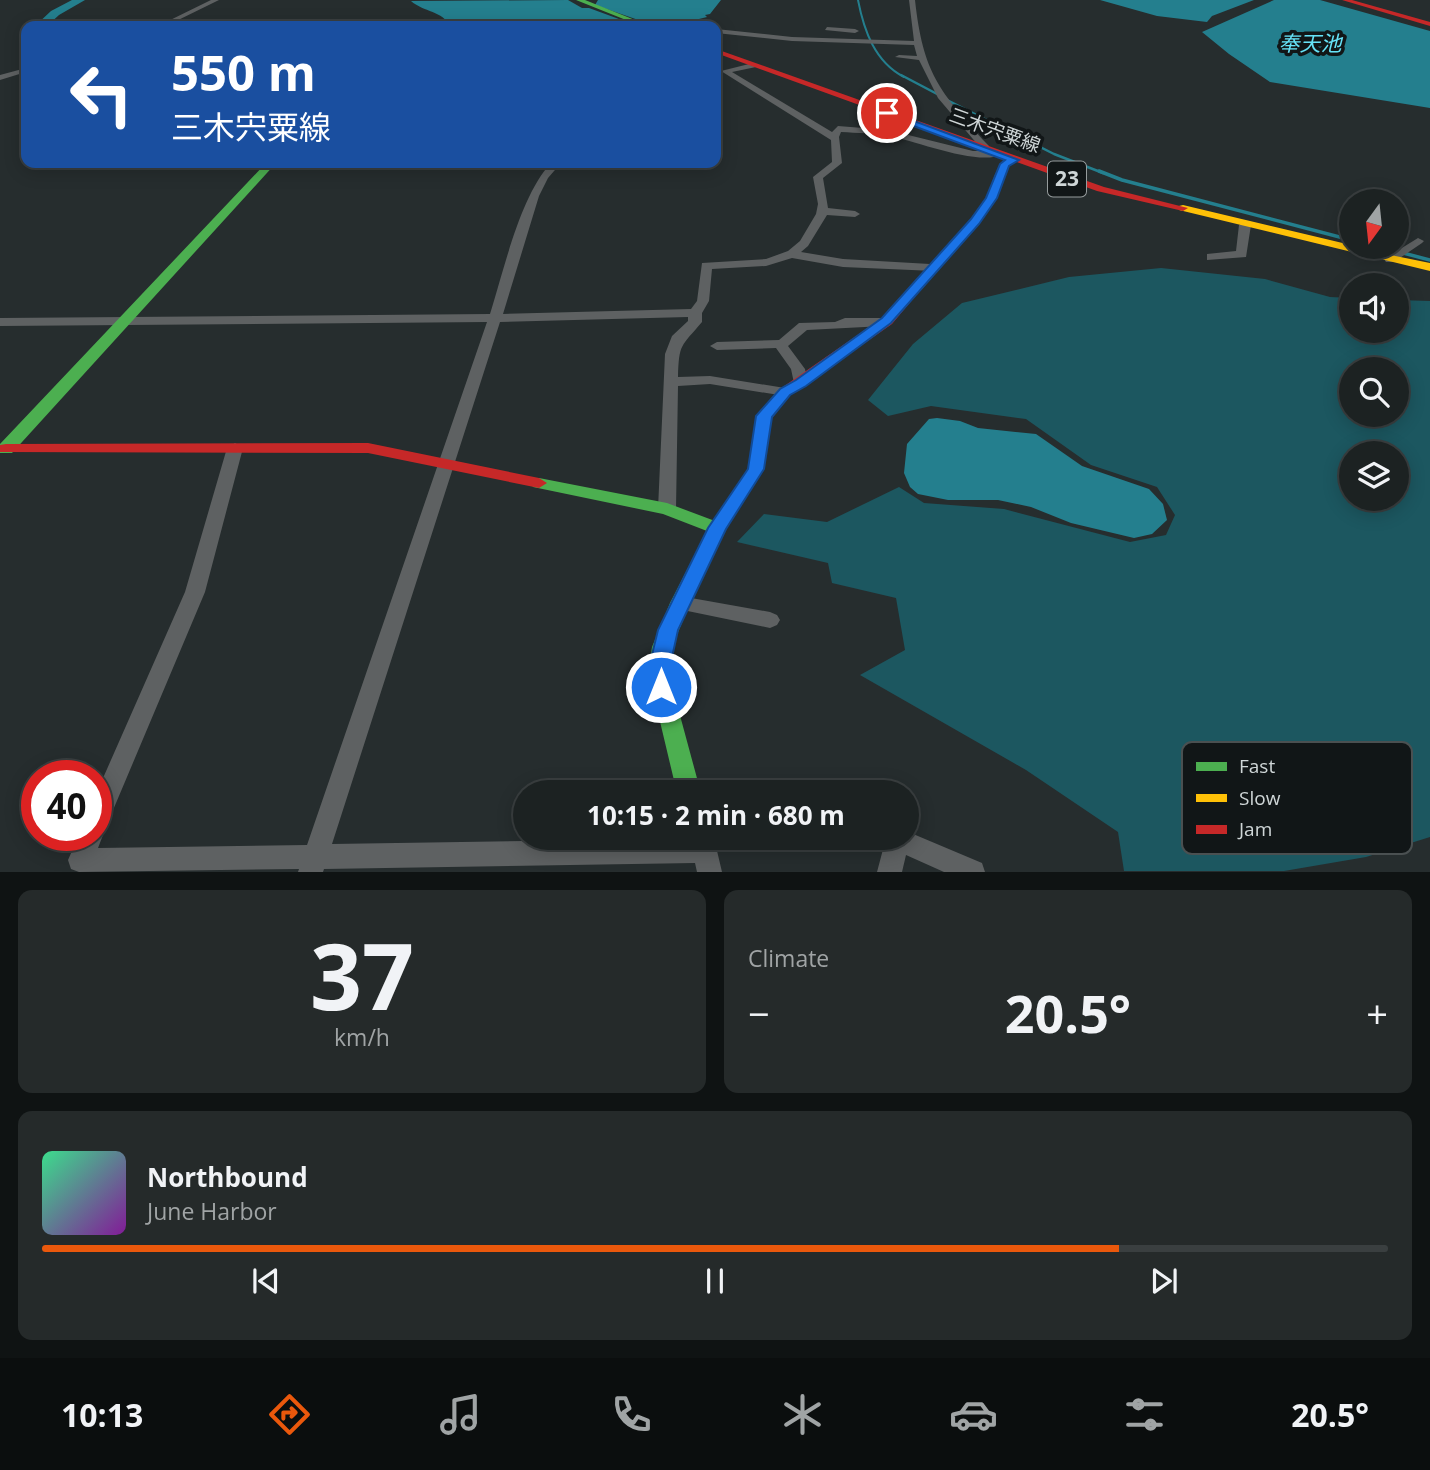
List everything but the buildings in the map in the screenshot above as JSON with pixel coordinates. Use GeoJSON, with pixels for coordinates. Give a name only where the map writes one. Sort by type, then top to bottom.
{"type":"FeatureCollection","features":[{"type":"Feature","properties":{"kind":"street"},"geometry":{"type":"LineString","coordinates":[[172,21],[216,0]]}},
{"type":"Feature","properties":{"kind":"street"},"geometry":{"type":"LineString","coordinates":[[579,0],[634,21]]}},
{"type":"Feature","properties":{"kind":"street"},"geometry":{"type":"LineString","coordinates":[[912,0],[921,62],[929,82],[984,146],[981,148]]}},
{"type":"Feature","properties":{"kind":"street"},"geometry":{"type":"LineString","coordinates":[[1345,0],[1430,24]]}},
{"type":"Feature","properties":{"kind":"street"},"geometry":{"type":"LineString","coordinates":[[789,26],[790,39]]}},
{"type":"Feature","properties":{"kind":"street"},"geometry":{"type":"LineString","coordinates":[[777,28],[777,38]]}},
{"type":"Feature","properties":{"kind":"street"},"geometry":{"type":"LineString","coordinates":[[825,40],[822,33],[828,29],[865,32]]}},
{"type":"Feature","properties":{"kind":"street"},"geometry":{"type":"LineString","coordinates":[[721,32],[790,39],[917,38]]}},
{"type":"Feature","properties":{"kind":"street"},"geometry":{"type":"LineString","coordinates":[[906,33],[917,38]]}},
{"type":"Feature","properties":{"kind":"street","name":"三木宍粟線"},"geometry":{"type":"LineString","coordinates":[[721,53],[1014,160],[1128,197],[1339,247]]}},
{"type":"Feature","properties":{"kind":"street"},"geometry":{"type":"LineString","coordinates":[[904,61],[921,62]]}},
{"type":"Feature","properties":{"kind":"street"},"geometry":{"type":"LineString","coordinates":[[753,65],[725,71],[834,138]]}},
{"type":"Feature","properties":{"kind":"street"},"geometry":{"type":"LineString","coordinates":[[0,78],[21,72]]}},
{"type":"Feature","properties":{"kind":"street"},"geometry":{"type":"LineString","coordinates":[[667,509],[674,345],[695,322],[695,313],[703,301],[706,266],[767,264],[791,254],[811,234],[822,211],[818,177],[837,163],[834,138],[838,129],[869,131],[973,154],[997,153]]}},
{"type":"Feature","properties":{"kind":"street"},"geometry":{"type":"LineString","coordinates":[[686,780],[659,671],[662,646],[717,528],[756,469],[764,416],[785,392],[884,322],[930,268],[975,222],[991,198],[1005,164],[1014,160]]}},
{"type":"Feature","properties":{"kind":"street"},"geometry":{"type":"LineString","coordinates":[[266,168],[4,449],[368,448],[667,509],[717,528]]}},
{"type":"Feature","properties":{"kind":"street"},"geometry":{"type":"LineString","coordinates":[[313,863],[448,464],[534,196],[543,177],[551,168]]}},
{"type":"Feature","properties":{"kind":"street"},"geometry":{"type":"LineString","coordinates":[[822,211],[855,214]]}},
{"type":"Feature","properties":{"kind":"street"},"geometry":{"type":"LineString","coordinates":[[1211,257],[1242,254],[1245,225]]}},
{"type":"Feature","properties":{"kind":"street"},"geometry":{"type":"LineString","coordinates":[[1409,246],[1418,240]]}},
{"type":"Feature","properties":{"kind":"street"},"geometry":{"type":"LineString","coordinates":[[791,254],[852,264],[930,268]]}},
{"type":"Feature","properties":{"kind":"street","name":"三木宍粟線"},"geometry":{"type":"LineString","coordinates":[[1390,259],[1430,267]]}},
{"type":"Feature","properties":{"kind":"street"},"geometry":{"type":"LineString","coordinates":[[0,322],[493,318],[695,313]]}},
{"type":"Feature","properties":{"kind":"street"},"geometry":{"type":"LineString","coordinates":[[716,346],[782,344],[804,326],[838,326],[845,321],[884,322]]}},
{"type":"Feature","properties":{"kind":"street"},"geometry":{"type":"LineString","coordinates":[[782,344],[798,369],[801,383]]}},
{"type":"Feature","properties":{"kind":"street"},"geometry":{"type":"LineString","coordinates":[[671,382],[710,380],[785,392]]}},
{"type":"Feature","properties":{"kind":"street"},"geometry":{"type":"LineString","coordinates":[[112,785],[195,592],[235,448]]}},
{"type":"Feature","properties":{"kind":"street"},"geometry":{"type":"LineString","coordinates":[[680,603],[770,620]]}},
{"type":"Feature","properties":{"kind":"street"},"geometry":{"type":"LineString","coordinates":[[919,848],[973,872]]}},
{"type":"Feature","properties":{"kind":"street"},"geometry":{"type":"LineString","coordinates":[[889,872],[895,850]]}},
{"type":"Feature","properties":{"kind":"street"},"geometry":{"type":"LineString","coordinates":[[84,851],[80,859],[313,863],[706,854]]}},
{"type":"Feature","properties":{"kind":"shaded area"},"geometry":{"type":"Polygon","coordinates":[[[1161,268],[1265,279],[1339,297],[1339,343],[1409,343],[1409,300],[1430,301],[1430,837],[1412,843],[1412,742],[1182,742],[1182,854],[1376,854],[1284,871],[1124,871],[1118,832],[1026,770],[860,675],[905,650],[896,598],[832,583],[828,563],[737,542],[764,514],[827,522],[899,487],[924,503],[1004,509],[1130,542],[1166,535],[1175,515],[1157,487],[1091,465],[1026,419],[931,406],[888,416],[868,400],[913,344],[962,303],[1069,277],[1161,268]]]}},
{"type":"Feature","properties":{"kind":"water"},"geometry":{"type":"Polygon","coordinates":[[[568,0],[582,8],[624,21],[446,21],[438,14],[411,1],[568,0]]]}},
{"type":"Feature","properties":{"kind":"water"},"geometry":{"type":"Polygon","coordinates":[[[598,0],[721,0],[710,14],[705,15],[707,17],[691,21],[641,21],[595,5],[598,0]]]}},
{"type":"Feature","properties":{"kind":"water"},"geometry":{"type":"Polygon","coordinates":[[[1100,0],[1254,0],[1212,16],[1207,22],[1157,16],[1100,0]]]}},
{"type":"Feature","properties":{"kind":"water","name":"奉天池"},"geometry":{"type":"Polygon","coordinates":[[[1274,0],[1320,0],[1430,31],[1430,108],[1270,82],[1202,32],[1274,0]]]}},
{"type":"Feature","properties":{"kind":"water"},"geometry":{"type":"Polygon","coordinates":[[[929,419],[960,421],[978,428],[1036,434],[1082,466],[1149,489],[1163,504],[1167,520],[1152,534],[1134,538],[1071,523],[1031,507],[998,500],[948,500],[918,494],[910,487],[904,473],[907,444],[929,419]]]}},
{"type":"Feature","properties":{"kind":"waterway"},"geometry":{"type":"LineString","coordinates":[[46,21],[55,13],[80,0]]}},
{"type":"Feature","properties":{"kind":"waterway"},"geometry":{"type":"LineString","coordinates":[[858,0],[872,44],[885,63],[904,77]]}},
{"type":"Feature","properties":{"kind":"waterway"},"geometry":{"type":"LineString","coordinates":[[901,75],[939,95]]}},
{"type":"Feature","properties":{"kind":"waterway"},"geometry":{"type":"LineString","coordinates":[[947,100],[1054,154],[1103,173]]}},
{"type":"Feature","properties":{"kind":"waterway"},"geometry":{"type":"LineString","coordinates":[[1099,171],[1122,180],[1339,237]]}},
{"type":"Feature","properties":{"kind":"waterway"},"geometry":{"type":"LineString","coordinates":[[1409,255],[1430,260]]}},
{"type":"Feature","properties":{"kind":"traffic: fast"},"geometry":{"type":"LineString","coordinates":[[579,0],[634,21]]}},
{"type":"Feature","properties":{"kind":"traffic: fast"},"geometry":{"type":"LineString","coordinates":[[6,449],[266,168]]}},
{"type":"Feature","properties":{"kind":"traffic: fast"},"geometry":{"type":"LineString","coordinates":[[539,483],[667,509],[717,528]]}},
{"type":"Feature","properties":{"kind":"traffic: fast"},"geometry":{"type":"LineString","coordinates":[[686,780],[658,671],[662,647],[680,603],[714,535]]}},
{"type":"Feature","properties":{"kind":"traffic: slow"},"geometry":{"type":"LineString","coordinates":[[916,288],[976,221],[991,198],[1005,164],[1014,160]]}},
{"type":"Feature","properties":{"kind":"traffic: slow"},"geometry":{"type":"LineString","coordinates":[[1183,208],[1430,267]]}},
{"type":"Feature","properties":{"kind":"traffic: jam"},"geometry":{"type":"LineString","coordinates":[[1345,0],[1430,24]]}},
{"type":"Feature","properties":{"kind":"traffic: jam"},"geometry":{"type":"LineString","coordinates":[[721,53],[1101,189],[1183,208]]}},
{"type":"Feature","properties":{"kind":"traffic: jam"},"geometry":{"type":"LineString","coordinates":[[714,535],[756,469],[764,417],[785,392],[887,321],[916,288]]}},
{"type":"Feature","properties":{"kind":"traffic: jam"},"geometry":{"type":"LineString","coordinates":[[6,449],[368,448],[539,483]]}},
{"type":"Feature","properties":{"kind":"route"},"geometry":{"type":"LineString","coordinates":[[661,687],[659,671],[662,646],[668,630],[717,528],[756,469],[764,416],[785,392],[887,321],[930,268],[975,222],[991,198],[1005,164],[1014,160],[887,113]]}}]}
